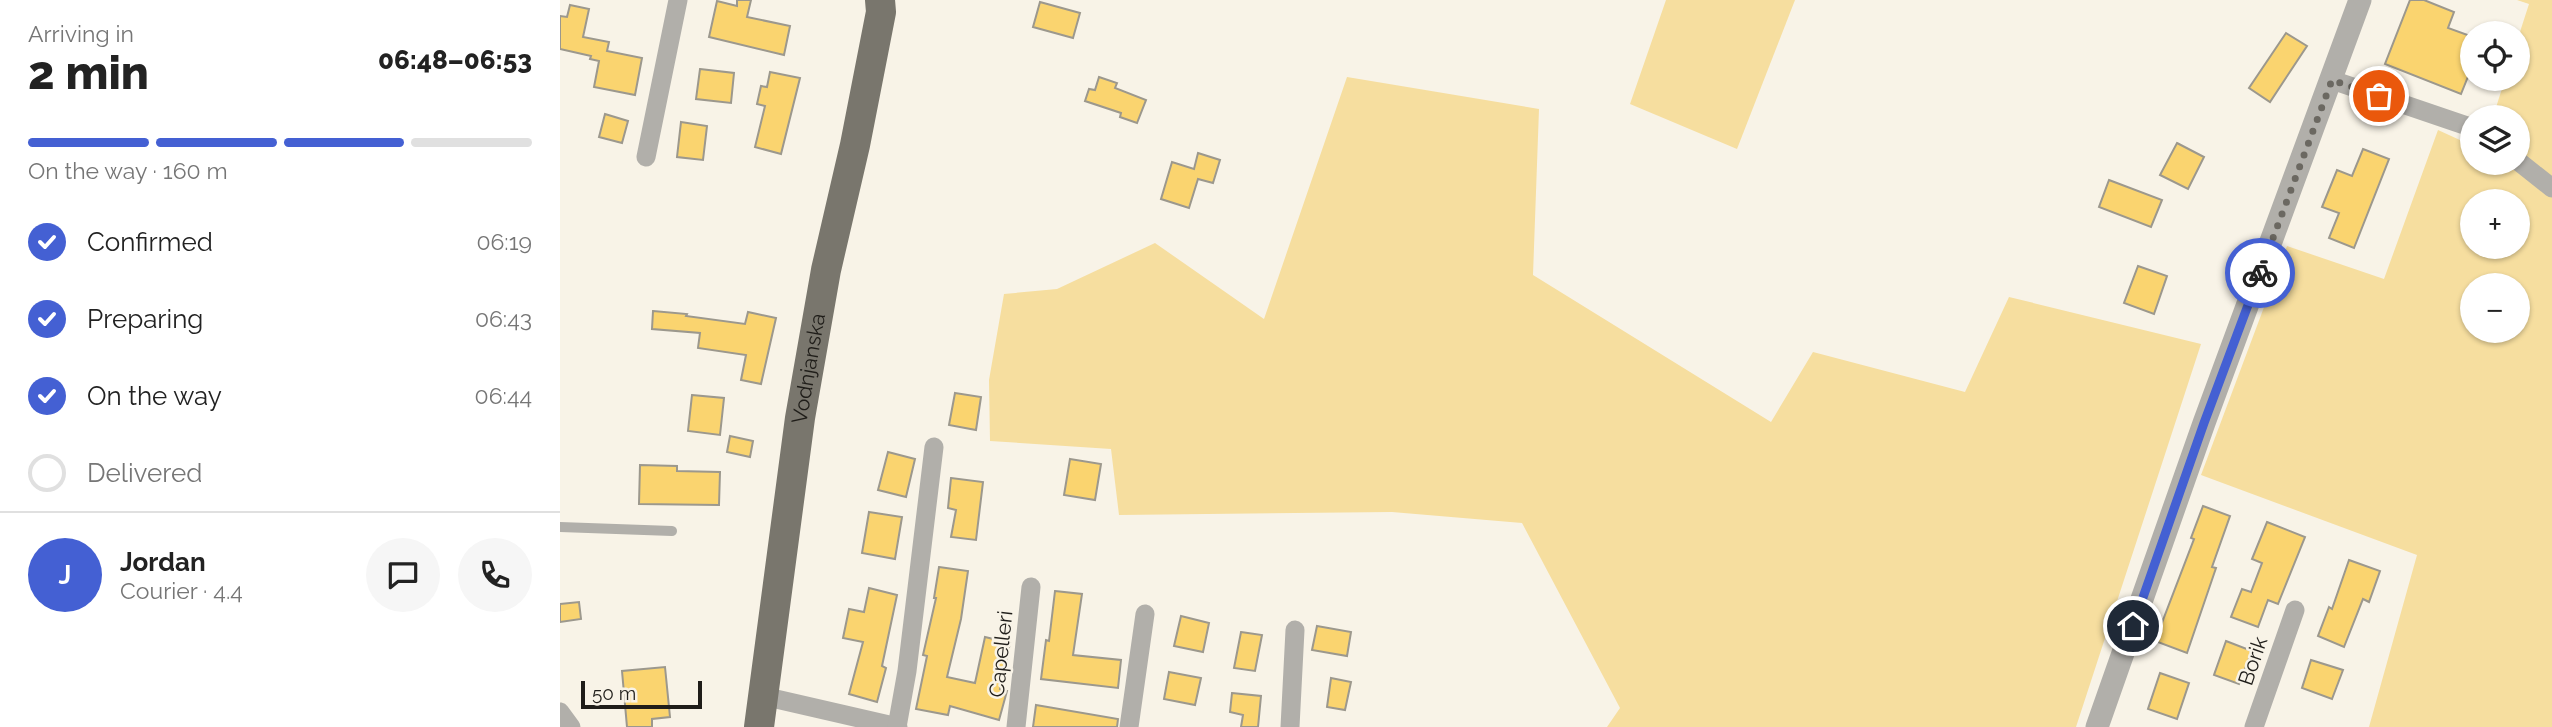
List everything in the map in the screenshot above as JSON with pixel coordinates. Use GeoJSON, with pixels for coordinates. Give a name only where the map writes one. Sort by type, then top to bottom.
{"type":"FeatureCollection","features":[{"type":"Feature","properties":{"kind":"main road","name":"Vodnjanska"},"geometry":{"type":"LineString","coordinates":[[759,727],[800,418],[826,270],[855,145],[883,4]]}},
{"type":"Feature","properties":{"kind":"street"},"geometry":{"type":"LineString","coordinates":[[646,157],[678,0]]}},
{"type":"Feature","properties":{"kind":"street"},"geometry":{"type":"LineString","coordinates":[[2097,727],[2204,423],[2360,0]]}},
{"type":"Feature","properties":{"kind":"street"},"geometry":{"type":"LineString","coordinates":[[2332,80],[2460,124]]}},
{"type":"Feature","properties":{"kind":"street"},"geometry":{"type":"LineString","coordinates":[[2530,171],[2552,188]]}},
{"type":"Feature","properties":{"kind":"street"},"geometry":{"type":"LineString","coordinates":[[763,696],[898,727],[934,447]]}},
{"type":"Feature","properties":{"kind":"street","name":"Capelleri"},"geometry":{"type":"LineString","coordinates":[[1016,727],[1031,587]]}},
{"type":"Feature","properties":{"kind":"street","name":"Borik"},"geometry":{"type":"LineString","coordinates":[[2254,727],[2295,610]]}},
{"type":"Feature","properties":{"kind":"street"},"geometry":{"type":"LineString","coordinates":[[1129,727],[1144,614]]}},
{"type":"Feature","properties":{"kind":"street"},"geometry":{"type":"LineString","coordinates":[[1290,727],[1295,630]]}},
{"type":"Feature","properties":{"kind":"street"},"geometry":{"type":"LineString","coordinates":[[560,712],[571,727]]}},
{"type":"Feature","properties":{"kind":"lane"},"geometry":{"type":"LineString","coordinates":[[560,527],[672,531]]}},
{"type":"Feature","properties":{"kind":"shaded area"},"geometry":{"type":"Polygon","coordinates":[[[1666,0],[1795,0],[1737,149],[1630,104],[1666,0]]]}},
{"type":"Feature","properties":{"kind":"shaded area"},"geometry":{"type":"Polygon","coordinates":[[[2517,0],[2552,0],[2552,727],[2369,727],[2417,555],[2201,475],[2287,246],[2384,279],[2438,130],[2460,140],[2460,175],[2530,175],[2530,105],[2497,105],[2501,91],[2530,91],[2530,21],[2524,21],[2529,4],[2517,0]]]}},
{"type":"Feature","properties":{"kind":"shaded area"},"geometry":{"type":"Polygon","coordinates":[[[1347,77],[1539,109],[1533,275],[1771,422],[1813,352],[1965,392],[2009,297],[2201,344],[2076,727],[1607,727],[1620,708],[1522,523],[1392,512],[1119,515],[1111,449],[990,441],[989,380],[1004,294],[1057,289],[1155,243],[1264,319],[1347,77]]]}},
{"type":"Feature","properties":{"kind":"building"},"geometry":{"type":"Polygon","coordinates":[[[737,0],[751,0],[747,17],[790,26],[784,55],[709,37],[717,1],[737,6],[737,0]]]}},
{"type":"Feature","properties":{"kind":"building"},"geometry":{"type":"Polygon","coordinates":[[[2410,0],[2424,0],[2454,12],[2448,28],[2460,32],[2461,94],[2385,64],[2410,0]]]}},
{"type":"Feature","properties":{"kind":"building"},"geometry":{"type":"Polygon","coordinates":[[[1040,2],[1080,13],[1073,38],[1033,27],[1040,2]]]}},
{"type":"Feature","properties":{"kind":"building"},"geometry":{"type":"Polygon","coordinates":[[[570,5],[589,9],[583,37],[609,42],[607,51],[642,58],[635,95],[594,87],[599,61],[590,59],[591,56],[560,49],[560,16],[567,17],[570,5]]]}},
{"type":"Feature","properties":{"kind":"building"},"geometry":{"type":"Polygon","coordinates":[[[2286,33],[2307,46],[2270,102],[2249,88],[2286,33]]]}},
{"type":"Feature","properties":{"kind":"building"},"geometry":{"type":"Polygon","coordinates":[[[700,69],[734,73],[731,103],[696,99],[700,69]]]}},
{"type":"Feature","properties":{"kind":"building"},"geometry":{"type":"Polygon","coordinates":[[[770,72],[800,78],[781,154],[755,147],[765,106],[757,104],[761,86],[767,87],[770,72]]]}},
{"type":"Feature","properties":{"kind":"building"},"geometry":{"type":"Polygon","coordinates":[[[1099,77],[1117,83],[1115,88],[1146,100],[1137,123],[1120,117],[1121,113],[1085,101],[1089,89],[1095,90],[1099,77]]]}},
{"type":"Feature","properties":{"kind":"building"},"geometry":{"type":"Polygon","coordinates":[[[605,114],[628,121],[622,143],[599,137],[605,114]]]}},
{"type":"Feature","properties":{"kind":"building"},"geometry":{"type":"Polygon","coordinates":[[[681,122],[707,126],[703,160],[677,157],[681,122]]]}},
{"type":"Feature","properties":{"kind":"building"},"geometry":{"type":"Polygon","coordinates":[[[2177,143],[2204,157],[2188,189],[2160,175],[2177,143]]]}},
{"type":"Feature","properties":{"kind":"building"},"geometry":{"type":"Polygon","coordinates":[[[2363,149],[2389,159],[2354,248],[2329,238],[2339,213],[2322,207],[2337,170],[2352,176],[2363,149]]]}},
{"type":"Feature","properties":{"kind":"building"},"geometry":{"type":"Polygon","coordinates":[[[1198,153],[1220,160],[1213,183],[1198,179],[1189,208],[1161,199],[1172,162],[1194,169],[1198,153]]]}},
{"type":"Feature","properties":{"kind":"building"},"geometry":{"type":"Polygon","coordinates":[[[2109,180],[2162,200],[2151,227],[2099,207],[2109,180]]]}},
{"type":"Feature","properties":{"kind":"building"},"geometry":{"type":"Polygon","coordinates":[[[2138,266],[2167,276],[2154,314],[2124,303],[2138,266]]]}},
{"type":"Feature","properties":{"kind":"building"},"geometry":{"type":"Polygon","coordinates":[[[653,311],[745,324],[748,312],[776,318],[761,384],[741,380],[746,355],[698,348],[700,333],[652,329],[653,311]]]}},
{"type":"Feature","properties":{"kind":"building"},"geometry":{"type":"Polygon","coordinates":[[[955,393],[981,397],[976,430],[949,425],[955,393]]]}},
{"type":"Feature","properties":{"kind":"building"},"geometry":{"type":"Polygon","coordinates":[[[692,395],[724,398],[720,435],[688,431],[692,395]]]}},
{"type":"Feature","properties":{"kind":"building"},"geometry":{"type":"Polygon","coordinates":[[[730,436],[753,441],[750,457],[727,452],[730,436]]]}},
{"type":"Feature","properties":{"kind":"building"},"geometry":{"type":"Polygon","coordinates":[[[888,452],[915,459],[906,497],[878,490],[888,452]]]}},
{"type":"Feature","properties":{"kind":"building"},"geometry":{"type":"Polygon","coordinates":[[[1070,459],[1101,464],[1095,500],[1064,495],[1070,459]]]}},
{"type":"Feature","properties":{"kind":"building"},"geometry":{"type":"Polygon","coordinates":[[[640,465],[677,466],[677,471],[720,472],[719,505],[639,504],[640,465]]]}},
{"type":"Feature","properties":{"kind":"building"},"geometry":{"type":"Polygon","coordinates":[[[951,478],[983,482],[976,540],[951,537],[956,510],[948,508],[951,478]]]}},
{"type":"Feature","properties":{"kind":"building"},"geometry":{"type":"Polygon","coordinates":[[[2203,506],[2230,516],[2212,567],[2216,568],[2187,653],[2155,641],[2194,539],[2191,538],[2203,506]]]}},
{"type":"Feature","properties":{"kind":"building"},"geometry":{"type":"Polygon","coordinates":[[[869,512],[902,517],[895,559],[862,553],[869,512]]]}},
{"type":"Feature","properties":{"kind":"building"},"geometry":{"type":"Polygon","coordinates":[[[2267,522],[2305,537],[2278,604],[2268,600],[2258,627],[2231,617],[2242,589],[2251,592],[2262,563],[2252,559],[2267,522]]]}},
{"type":"Feature","properties":{"kind":"building"},"geometry":{"type":"Polygon","coordinates":[[[2349,560],[2380,571],[2369,602],[2363,599],[2344,647],[2318,636],[2329,607],[2332,609],[2349,560]]]}},
{"type":"Feature","properties":{"kind":"building"},"geometry":{"type":"Polygon","coordinates":[[[939,567],[968,571],[961,619],[947,677],[975,683],[985,637],[1010,643],[1000,689],[1007,691],[999,720],[950,706],[948,715],[916,709],[927,656],[923,655],[936,598],[939,567]]]}},
{"type":"Feature","properties":{"kind":"building"},"geometry":{"type":"Polygon","coordinates":[[[869,588],[897,595],[882,666],[886,668],[877,702],[849,694],[863,642],[843,638],[849,609],[864,612],[869,588]]]}},
{"type":"Feature","properties":{"kind":"building"},"geometry":{"type":"Polygon","coordinates":[[[1055,591],[1082,594],[1073,655],[1121,660],[1118,688],[1041,679],[1055,591]]]}},
{"type":"Feature","properties":{"kind":"building"},"geometry":{"type":"Polygon","coordinates":[[[579,602],[581,619],[560,622],[560,604],[579,602]]]}},
{"type":"Feature","properties":{"kind":"building"},"geometry":{"type":"Polygon","coordinates":[[[1181,616],[1209,623],[1203,652],[1174,646],[1181,616]]]}},
{"type":"Feature","properties":{"kind":"building"},"geometry":{"type":"Polygon","coordinates":[[[1317,626],[1351,632],[1347,656],[1312,650],[1317,626]]]}},
{"type":"Feature","properties":{"kind":"building"},"geometry":{"type":"Polygon","coordinates":[[[1241,632],[1262,635],[1255,671],[1234,668],[1241,632]]]}},
{"type":"Feature","properties":{"kind":"building"},"geometry":{"type":"Polygon","coordinates":[[[2226,641],[2252,651],[2239,684],[2214,675],[2226,641]]]}},
{"type":"Feature","properties":{"kind":"building"},"geometry":{"type":"Polygon","coordinates":[[[2311,660],[2343,670],[2332,699],[2302,688],[2311,660]]]}},
{"type":"Feature","properties":{"kind":"building"},"geometry":{"type":"Polygon","coordinates":[[[665,667],[670,717],[652,719],[652,727],[627,727],[622,671],[665,667]]]}},
{"type":"Feature","properties":{"kind":"building"},"geometry":{"type":"Polygon","coordinates":[[[1169,672],[1201,678],[1195,705],[1164,699],[1169,672]]]}},
{"type":"Feature","properties":{"kind":"building"},"geometry":{"type":"Polygon","coordinates":[[[2160,673],[2189,683],[2177,719],[2148,709],[2160,673]]]}},
{"type":"Feature","properties":{"kind":"building"},"geometry":{"type":"Polygon","coordinates":[[[1331,678],[1351,682],[1345,710],[1327,707],[1331,678]]]}},
{"type":"Feature","properties":{"kind":"building"},"geometry":{"type":"Polygon","coordinates":[[[1232,693],[1261,696],[1258,727],[1241,727],[1243,715],[1230,712],[1232,693]]]}},
{"type":"Feature","properties":{"kind":"building"},"geometry":{"type":"Polygon","coordinates":[[[1036,705],[1118,719],[1117,727],[1033,727],[1036,705]]]}},
{"type":"Feature","properties":{"kind":"way so far"},"geometry":{"type":"LineString","coordinates":[[2260,273],[2332,80],[2379,96]]}},
{"type":"Feature","properties":{"kind":"route"},"geometry":{"type":"LineString","coordinates":[[2133,626],[2260,273]]}}]}
